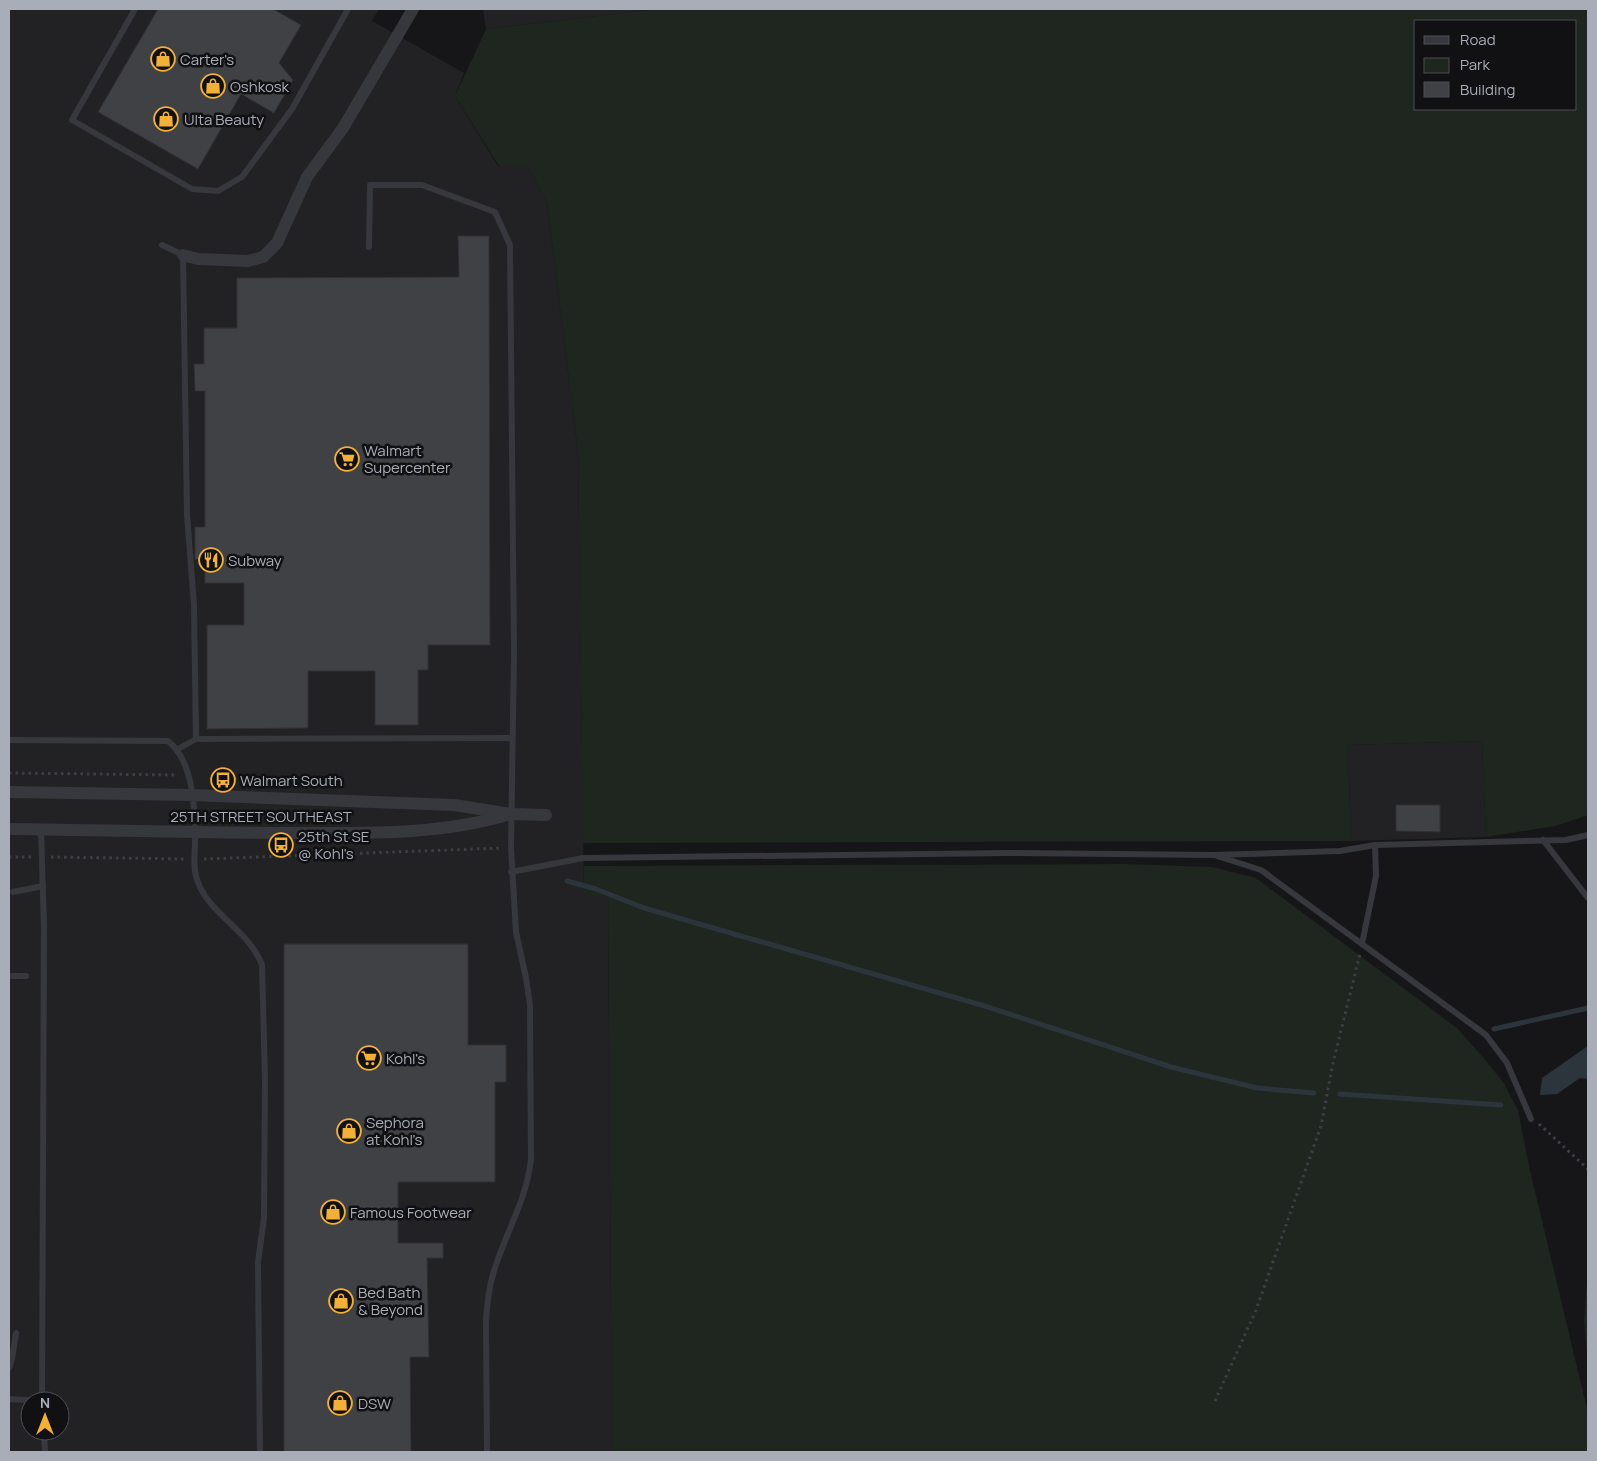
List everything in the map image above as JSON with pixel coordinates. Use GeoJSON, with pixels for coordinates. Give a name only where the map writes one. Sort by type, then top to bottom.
{"type":"FeatureCollection","features":[{"type":"Feature","properties":{"kind":"street"},"geometry":{"type":"LineString","coordinates":[[183,255],[198,259],[248,261],[263,257],[277,244],[307,176],[343,128],[413,9]]}},
{"type":"Feature","properties":{"kind":"street","name":"25TH STREET SOUTHEAST"},"geometry":{"type":"LineString","coordinates":[[9,792],[191,795],[454,805],[511,814],[546,815]]}},
{"type":"Feature","properties":{"kind":"street","name":"25TH STREET SOUTHEAST"},"geometry":{"type":"LineString","coordinates":[[9,830],[346,833],[454,828],[511,814]]}},
{"type":"Feature","properties":{"kind":"lane"},"geometry":{"type":"LineString","coordinates":[[135,9],[72,120],[192,189],[218,191],[242,177],[292,109],[348,9]]}},
{"type":"Feature","properties":{"kind":"lane"},"geometry":{"type":"LineString","coordinates":[[369,247],[370,185],[422,185],[495,212],[510,244],[514,652],[511,738],[511,872],[516,932],[530,1005],[532,1159],[529,1181],[492,1277],[488,1300],[486,1320],[487,1452]]}},
{"type":"Feature","properties":{"kind":"lane"},"geometry":{"type":"LineString","coordinates":[[162,245],[183,255],[186,515],[194,605],[196,739]]}},
{"type":"Feature","properties":{"kind":"lane"},"geometry":{"type":"LineString","coordinates":[[178,749],[196,739],[511,738]]}},
{"type":"Feature","properties":{"kind":"lane"},"geometry":{"type":"LineString","coordinates":[[9,740],[168,741],[178,749],[189,775],[195,833],[195,874],[199,888],[245,937],[262,965],[265,1079],[264,1218],[258,1262],[260,1452]]}},
{"type":"Feature","properties":{"kind":"lane"},"geometry":{"type":"LineString","coordinates":[[9,1399],[42,1401],[43,886],[41,830]]}},
{"type":"Feature","properties":{"kind":"lane"},"geometry":{"type":"LineString","coordinates":[[511,872],[583,858],[688,855],[1213,855],[1340,850],[1375,845],[1566,840],[1588,835]]}},
{"type":"Feature","properties":{"kind":"lane"},"geometry":{"type":"LineString","coordinates":[[1543,840],[1588,898]]}},
{"type":"Feature","properties":{"kind":"lane"},"geometry":{"type":"LineString","coordinates":[[1362,944],[1376,876],[1375,845]]}},
{"type":"Feature","properties":{"kind":"lane"},"geometry":{"type":"LineString","coordinates":[[1213,855],[1261,870],[1486,1035],[1507,1063],[1531,1119]]}},
{"type":"Feature","properties":{"kind":"lane"},"geometry":{"type":"LineString","coordinates":[[14,892],[43,886]]}},
{"type":"Feature","properties":{"kind":"lane"},"geometry":{"type":"LineString","coordinates":[[9,976],[26,976]]}},
{"type":"Feature","properties":{"kind":"lane"},"geometry":{"type":"LineString","coordinates":[[9,1368],[16,1333]]}},
{"type":"Feature","properties":{"kind":"path"},"geometry":{"type":"LineString","coordinates":[[9,773],[189,775]]}},
{"type":"Feature","properties":{"kind":"path"},"geometry":{"type":"LineString","coordinates":[[9,857],[195,859],[511,848]]}},
{"type":"Feature","properties":{"kind":"path"},"geometry":{"type":"LineString","coordinates":[[1215,1401],[1256,1310],[1321,1126],[1333,1063],[1362,944]]}},
{"type":"Feature","properties":{"kind":"path"},"geometry":{"type":"LineString","coordinates":[[1531,1119],[1544,1127],[1588,1169]]}},
{"type":"Feature","properties":{"kind":"shaded area"},"geometry":{"type":"Polygon","coordinates":[[[9,9],[379,9],[372,21],[464,73],[455,96],[498,166],[528,166],[547,203],[578,452],[584,895],[608,895],[612,1452],[9,1452],[9,9]]]}},
{"type":"Feature","properties":{"kind":"shaded area"},"geometry":{"type":"Polygon","coordinates":[[[483,9],[657,9],[486,29],[483,9]]]}},
{"type":"Feature","properties":{"kind":"shaded area"},"geometry":{"type":"Polygon","coordinates":[[[1482,741],[1486,837],[1351,841],[1348,745],[1482,741]]]}},
{"type":"Feature","properties":{"kind":"shaded area"},"geometry":{"type":"Polygon","coordinates":[[[1588,1046],[1588,1079],[1580,1078],[1557,1094],[1540,1095],[1542,1078],[1588,1046]]]}},
{"type":"Feature","properties":{"kind":"green space"},"geometry":{"type":"Polygon","coordinates":[[[657,9],[1588,9],[1588,815],[1555,826],[1486,837],[1482,741],[1348,745],[1351,841],[583,843],[578,452],[547,203],[528,166],[499,166],[455,96],[486,29],[657,9]]]}},
{"type":"Feature","properties":{"kind":"green space"},"geometry":{"type":"Polygon","coordinates":[[[1124,864],[1212,867],[1256,878],[1457,1028],[1503,1082],[1518,1110],[1529,1166],[1588,1413],[1588,1452],[612,1452],[608,896],[584,895],[584,866],[1124,864]]]}},
{"type":"Feature","properties":{"kind":"green space"},"geometry":{"type":"Polygon","coordinates":[[[1588,1267],[1588,1365],[1584,1321],[1588,1267]]]}},
{"type":"Feature","properties":{"kind":"building"},"geometry":{"type":"Polygon","coordinates":[[[158,9],[273,9],[301,25],[279,63],[293,80],[274,113],[241,94],[198,169],[98,112],[158,9]]]}},
{"type":"Feature","properties":{"kind":"building","name":"Walmart Supercenter"},"geometry":{"type":"Polygon","coordinates":[[[458,236],[489,236],[490,645],[428,645],[428,670],[418,670],[418,725],[375,725],[375,671],[308,671],[308,728],[207,729],[207,625],[244,625],[244,583],[205,583],[205,559],[195,559],[195,527],[205,527],[205,391],[195,391],[194,364],[204,364],[204,328],[237,328],[237,278],[459,277],[458,236]]]}},
{"type":"Feature","properties":{"kind":"building"},"geometry":{"type":"Polygon","coordinates":[[[1396,805],[1440,805],[1440,832],[1396,831],[1396,805]]]}},
{"type":"Feature","properties":{"kind":"building"},"geometry":{"type":"Polygon","coordinates":[[[284,944],[468,944],[468,1045],[506,1045],[506,1082],[495,1082],[495,1182],[398,1182],[398,1243],[443,1243],[443,1258],[427,1258],[429,1357],[410,1357],[411,1452],[284,1452],[284,944]]]}},
{"type":"Feature","properties":{"kind":"waterway"},"geometry":{"type":"LineString","coordinates":[[567,881],[596,889],[644,908],[988,1007],[1171,1067],[1257,1088],[1314,1093]]}},
{"type":"Feature","properties":{"kind":"waterway"},"geometry":{"type":"LineString","coordinates":[[1494,1029],[1588,1008]]}},
{"type":"Feature","properties":{"kind":"waterway"},"geometry":{"type":"LineString","coordinates":[[1340,1094],[1501,1105]]}},
{"type":"Feature","properties":{"kind":"place","name":"Carter's"},"geometry":{"type":"Point","coordinates":[163,59]}},
{"type":"Feature","properties":{"kind":"place","name":"Oshkosk"},"geometry":{"type":"Point","coordinates":[213,86]}},
{"type":"Feature","properties":{"kind":"place","name":"Ulta Beauty"},"geometry":{"type":"Point","coordinates":[166,119]}},
{"type":"Feature","properties":{"kind":"place","name":"Walmart Supercenter"},"geometry":{"type":"Point","coordinates":[347,459]}},
{"type":"Feature","properties":{"kind":"place","name":"Subway"},"geometry":{"type":"Point","coordinates":[211,560]}},
{"type":"Feature","properties":{"kind":"place","name":"Walmart South"},"geometry":{"type":"Point","coordinates":[223,780]}},
{"type":"Feature","properties":{"kind":"place","name":"25th St SE @ Kohl's"},"geometry":{"type":"Point","coordinates":[281,845]}},
{"type":"Feature","properties":{"kind":"place","name":"Kohl's"},"geometry":{"type":"Point","coordinates":[369,1058]}},
{"type":"Feature","properties":{"kind":"place","name":"Sephora at Kohl's"},"geometry":{"type":"Point","coordinates":[349,1131]}},
{"type":"Feature","properties":{"kind":"place","name":"Famous Footwear"},"geometry":{"type":"Point","coordinates":[333,1212]}},
{"type":"Feature","properties":{"kind":"place","name":"Bed Bath & Beyond"},"geometry":{"type":"Point","coordinates":[341,1301]}},
{"type":"Feature","properties":{"kind":"place","name":"DSW"},"geometry":{"type":"Point","coordinates":[340,1403]}}]}
